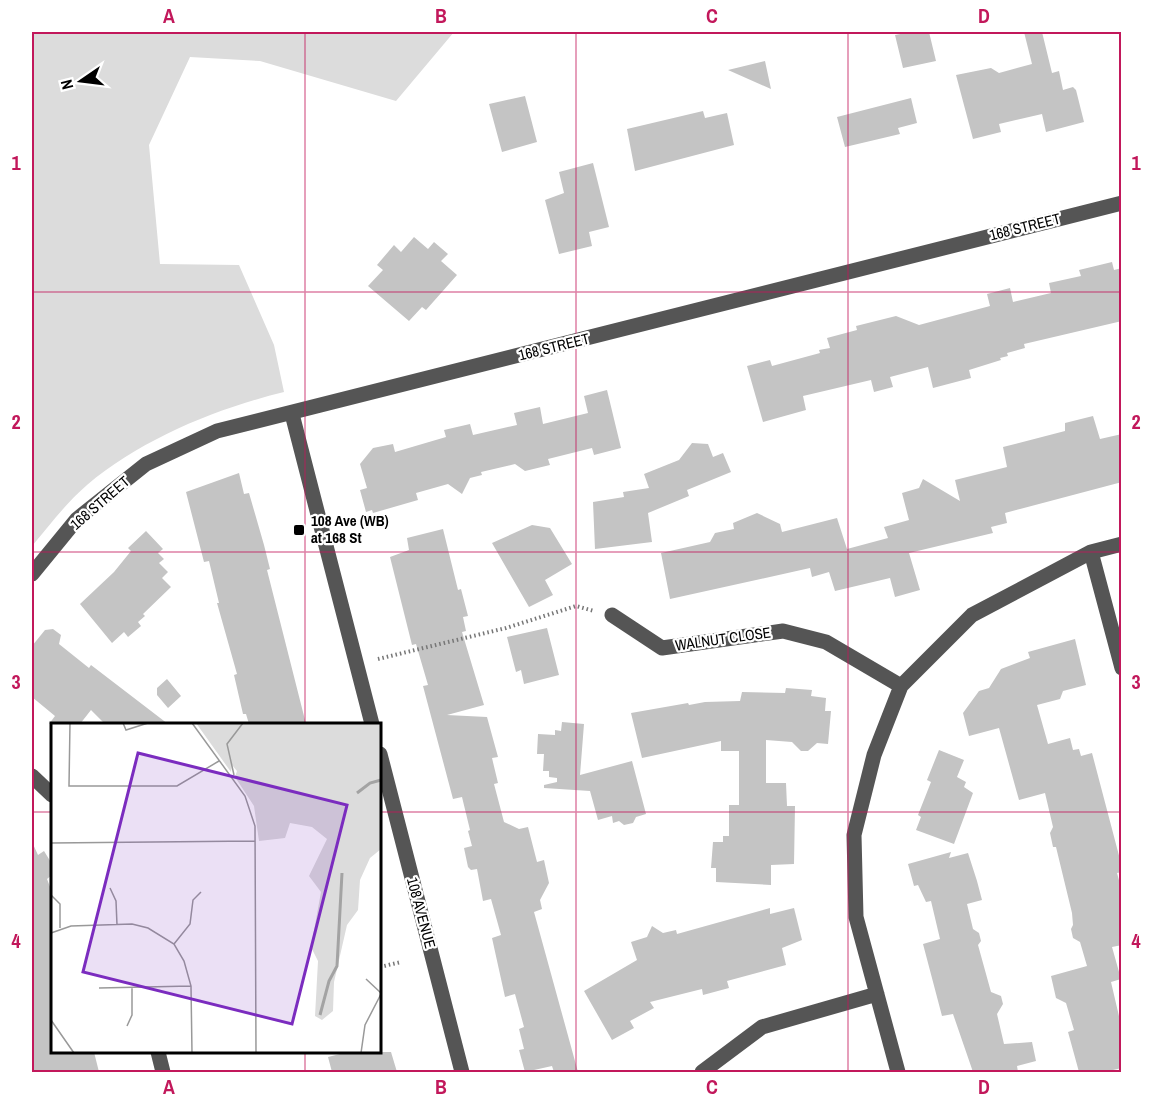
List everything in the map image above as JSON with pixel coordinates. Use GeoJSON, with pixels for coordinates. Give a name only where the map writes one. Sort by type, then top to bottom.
{"type":"FeatureCollection","features":[{"type":"Feature","properties":{"kind":"street","name":"168 STREET"},"geometry":{"type":"LineString","coordinates":[[32,574],[77,519],[146,464],[217,431],[292,414],[1122,203]]}},
{"type":"Feature","properties":{"kind":"street"},"geometry":{"type":"LineString","coordinates":[[292,414],[372,723]]}},
{"type":"Feature","properties":{"kind":"street"},"geometry":{"type":"LineString","coordinates":[[898,1072],[856,917],[854,835],[874,755],[901,686],[972,615],[1091,552],[1122,544]]}},
{"type":"Feature","properties":{"kind":"street"},"geometry":{"type":"LineString","coordinates":[[1091,552],[1122,668]]}},
{"type":"Feature","properties":{"kind":"street","name":"WALNUT CLOSE"},"geometry":{"type":"LineString","coordinates":[[612,615],[662,648],[783,631],[826,642],[901,686]]}},
{"type":"Feature","properties":{"kind":"street","name":"108 AVENUE"},"geometry":{"type":"LineString","coordinates":[[381,758],[462,1072]]}},
{"type":"Feature","properties":{"kind":"street"},"geometry":{"type":"LineString","coordinates":[[32,776],[51,794]]}},
{"type":"Feature","properties":{"kind":"street"},"geometry":{"type":"LineString","coordinates":[[702,1072],[762,1027],[877,994]]}},
{"type":"Feature","properties":{"kind":"street"},"geometry":{"type":"LineString","coordinates":[[158,1053],[163,1072]]}},
{"type":"Feature","properties":{"kind":"path"},"geometry":{"type":"LineString","coordinates":[[378,659],[506,628],[576,606],[612,615]]}},
{"type":"Feature","properties":{"kind":"path"},"geometry":{"type":"LineString","coordinates":[[381,967],[401,962]]}},
{"type":"Feature","properties":{"kind":"shaded area"},"geometry":{"type":"Polygon","coordinates":[[[32,32],[454,32],[396,101],[260,61],[190,57],[149,145],[160,264],[239,265],[274,345],[284,392],[206,417],[131,453],[108,468],[79,492],[32,546],[32,32]]]}},
{"type":"Feature","properties":{"kind":"building"},"geometry":{"type":"Polygon","coordinates":[[[929,32],[936,61],[903,68],[895,35],[929,32]]]}},
{"type":"Feature","properties":{"kind":"building"},"geometry":{"type":"Polygon","coordinates":[[[1024,32],[1042,32],[1052,73],[1059,71],[1063,90],[1073,87],[1076,90],[1084,122],[1046,132],[1042,114],[999,124],[1001,132],[973,139],[956,75],[991,68],[999,73],[1032,64],[1024,32]]]}},
{"type":"Feature","properties":{"kind":"building"},"geometry":{"type":"Polygon","coordinates":[[[765,61],[771,89],[728,70],[765,61]]]}},
{"type":"Feature","properties":{"kind":"building"},"geometry":{"type":"Polygon","coordinates":[[[525,96],[537,142],[502,152],[489,104],[525,96]]]}},
{"type":"Feature","properties":{"kind":"building"},"geometry":{"type":"Polygon","coordinates":[[[911,98],[917,123],[898,128],[900,134],[845,147],[837,117],[911,98]]]}},
{"type":"Feature","properties":{"kind":"building"},"geometry":{"type":"Polygon","coordinates":[[[703,111],[705,118],[727,113],[734,145],[635,171],[627,129],[703,111]]]}},
{"type":"Feature","properties":{"kind":"building"},"geometry":{"type":"Polygon","coordinates":[[[593,163],[609,227],[589,232],[592,246],[559,254],[545,200],[564,193],[559,172],[593,163]]]}},
{"type":"Feature","properties":{"kind":"building"},"geometry":{"type":"Polygon","coordinates":[[[414,237],[428,249],[434,242],[448,254],[441,261],[457,275],[426,310],[422,307],[409,321],[368,286],[383,270],[377,265],[394,245],[401,252],[414,237]]]}},
{"type":"Feature","properties":{"kind":"building"},"geometry":{"type":"Polygon","coordinates":[[[1112,262],[1114,270],[1122,268],[1122,321],[1024,344],[1025,348],[1007,353],[1008,356],[1000,358],[1001,360],[969,370],[971,378],[933,388],[928,367],[890,377],[893,387],[874,392],[871,380],[803,396],[806,410],[763,422],[747,366],[770,360],[772,366],[820,353],[819,350],[830,348],[827,338],[857,330],[856,326],[896,316],[919,325],[990,306],[987,294],[1010,288],[1013,302],[1051,293],[1049,283],[1081,276],[1079,270],[1112,262]]]}},
{"type":"Feature","properties":{"kind":"building"},"geometry":{"type":"Polygon","coordinates":[[[607,390],[621,448],[594,455],[592,448],[548,459],[550,465],[525,471],[515,464],[481,472],[482,475],[470,478],[462,494],[448,484],[416,493],[418,500],[373,513],[372,510],[366,512],[360,490],[367,488],[360,464],[373,448],[393,444],[395,452],[446,437],[444,430],[470,424],[473,435],[517,425],[514,413],[540,407],[543,424],[588,413],[584,396],[607,390]]]}},
{"type":"Feature","properties":{"kind":"building"},"geometry":{"type":"Polygon","coordinates":[[[1093,416],[1100,439],[1122,434],[1122,482],[1005,513],[1007,523],[991,527],[993,533],[909,553],[920,590],[895,597],[890,578],[835,591],[829,572],[812,577],[810,568],[670,599],[661,553],[710,542],[715,533],[734,529],[733,523],[757,513],[780,524],[782,532],[837,518],[847,549],[888,538],[884,527],[909,520],[902,493],[919,488],[923,479],[960,501],[955,480],[1007,467],[1003,447],[1065,431],[1065,423],[1093,416]]]}},
{"type":"Feature","properties":{"kind":"building"},"geometry":{"type":"Polygon","coordinates":[[[692,443],[708,444],[713,457],[723,453],[731,472],[687,490],[689,496],[648,513],[652,542],[595,549],[593,502],[624,497],[623,492],[649,488],[644,474],[679,460],[692,443]]]}},
{"type":"Feature","properties":{"kind":"building"},"geometry":{"type":"Polygon","coordinates":[[[239,473],[244,494],[249,493],[264,545],[270,569],[267,570],[306,723],[249,723],[246,714],[243,714],[234,675],[237,674],[217,603],[219,603],[209,561],[204,562],[186,492],[239,473]]]}},
{"type":"Feature","properties":{"kind":"building"},"geometry":{"type":"Polygon","coordinates":[[[532,525],[550,528],[572,564],[545,580],[553,595],[529,607],[492,543],[532,525]]]}},
{"type":"Feature","properties":{"kind":"building"},"geometry":{"type":"Polygon","coordinates":[[[443,529],[458,590],[461,589],[468,616],[463,617],[466,631],[462,632],[484,705],[447,715],[487,717],[498,757],[492,758],[498,783],[494,784],[504,822],[519,829],[528,827],[537,862],[544,860],[549,883],[540,900],[542,909],[534,912],[578,1072],[554,1072],[552,1066],[525,1072],[519,1050],[524,1049],[519,1029],[524,1027],[515,994],[505,997],[492,938],[501,935],[491,899],[483,901],[477,869],[471,870],[468,867],[464,848],[472,846],[462,797],[453,799],[423,686],[428,685],[416,644],[412,645],[390,557],[409,550],[407,538],[443,529]]]}},
{"type":"Feature","properties":{"kind":"building"},"geometry":{"type":"Polygon","coordinates":[[[146,531],[163,549],[158,553],[164,559],[159,563],[168,572],[162,578],[171,587],[143,614],[145,616],[138,622],[141,626],[128,637],[124,632],[112,643],[80,604],[114,572],[131,551],[128,548],[146,531]]]}},
{"type":"Feature","properties":{"kind":"building"},"geometry":{"type":"Polygon","coordinates":[[[547,628],[559,675],[524,684],[521,670],[516,672],[507,637],[547,628]]]}},
{"type":"Feature","properties":{"kind":"building"},"geometry":{"type":"Polygon","coordinates":[[[53,629],[61,635],[59,644],[89,668],[91,665],[167,723],[104,723],[91,710],[81,723],[49,724],[55,716],[32,697],[32,646],[45,630],[53,629]]]}},
{"type":"Feature","properties":{"kind":"building"},"geometry":{"type":"Polygon","coordinates":[[[1075,639],[1086,685],[1063,691],[1060,699],[1037,705],[1048,744],[1070,738],[1073,750],[1079,749],[1081,756],[1092,753],[1122,867],[1122,872],[1117,873],[1122,891],[1122,945],[1112,947],[1121,979],[1111,982],[1122,1029],[1122,1068],[1104,1072],[1079,1072],[1068,1032],[1074,1030],[1066,1003],[1056,998],[1051,976],[1087,966],[1080,942],[1073,938],[1072,913],[1056,847],[1053,847],[1050,833],[1053,827],[1045,793],[1019,800],[999,728],[969,736],[963,713],[979,691],[989,688],[1001,669],[1030,658],[1028,652],[1075,639]]]}},
{"type":"Feature","properties":{"kind":"building"},"geometry":{"type":"Polygon","coordinates":[[[167,679],[181,696],[168,708],[157,695],[157,688],[167,679]]]}},
{"type":"Feature","properties":{"kind":"building"},"geometry":{"type":"Polygon","coordinates":[[[786,688],[812,690],[811,696],[826,698],[825,711],[831,711],[828,744],[817,743],[808,751],[801,751],[792,742],[766,740],[766,783],[786,783],[787,806],[795,806],[794,864],[771,865],[771,885],[716,882],[716,868],[711,868],[713,842],[723,842],[723,836],[729,836],[729,805],[739,805],[739,751],[721,751],[721,741],[642,758],[631,713],[688,703],[689,705],[740,701],[742,692],[785,693],[786,688]]]}},
{"type":"Feature","properties":{"kind":"building"},"geometry":{"type":"Polygon","coordinates":[[[562,722],[584,724],[580,775],[632,761],[646,814],[636,817],[633,823],[624,825],[619,821],[613,823],[612,816],[598,820],[590,791],[544,788],[544,785],[557,782],[557,778],[549,777],[549,771],[543,771],[544,754],[537,754],[538,734],[555,735],[555,730],[561,731],[562,722]]]}},
{"type":"Feature","properties":{"kind":"building"},"geometry":{"type":"Polygon","coordinates":[[[939,750],[964,760],[957,777],[966,782],[964,787],[973,793],[954,844],[916,830],[921,817],[918,815],[931,782],[927,780],[939,750]]]}},
{"type":"Feature","properties":{"kind":"building"},"geometry":{"type":"Polygon","coordinates":[[[32,842],[38,855],[44,851],[51,862],[51,876],[47,879],[51,889],[51,1053],[94,1053],[99,1072],[32,1072],[32,842]]]}},
{"type":"Feature","properties":{"kind":"building"},"geometry":{"type":"Polygon","coordinates":[[[951,852],[949,858],[968,853],[977,881],[982,900],[967,904],[973,929],[979,933],[981,941],[978,945],[991,992],[1001,996],[1003,1004],[997,1014],[1004,1044],[1032,1042],[1036,1061],[1017,1066],[1018,1072],[973,1072],[953,1014],[942,1016],[923,944],[940,939],[931,901],[926,902],[918,885],[914,886],[908,864],[951,852]]]}},
{"type":"Feature","properties":{"kind":"building"},"geometry":{"type":"Polygon","coordinates":[[[770,908],[770,914],[794,908],[802,940],[782,948],[786,965],[727,981],[729,988],[703,995],[702,989],[650,1002],[654,1008],[630,1021],[634,1028],[612,1040],[584,991],[637,960],[631,942],[647,937],[652,926],[663,933],[676,930],[677,934],[770,908]]]}},
{"type":"Feature","properties":{"kind":"building"},"geometry":{"type":"Polygon","coordinates":[[[391,1052],[397,1072],[332,1072],[328,1057],[344,1053],[391,1052]]]}},
{"type":"Feature","properties":{"kind":"place","name":"108 Ave (WB) at 168 St"},"geometry":{"type":"Point","coordinates":[299,530]}}]}
